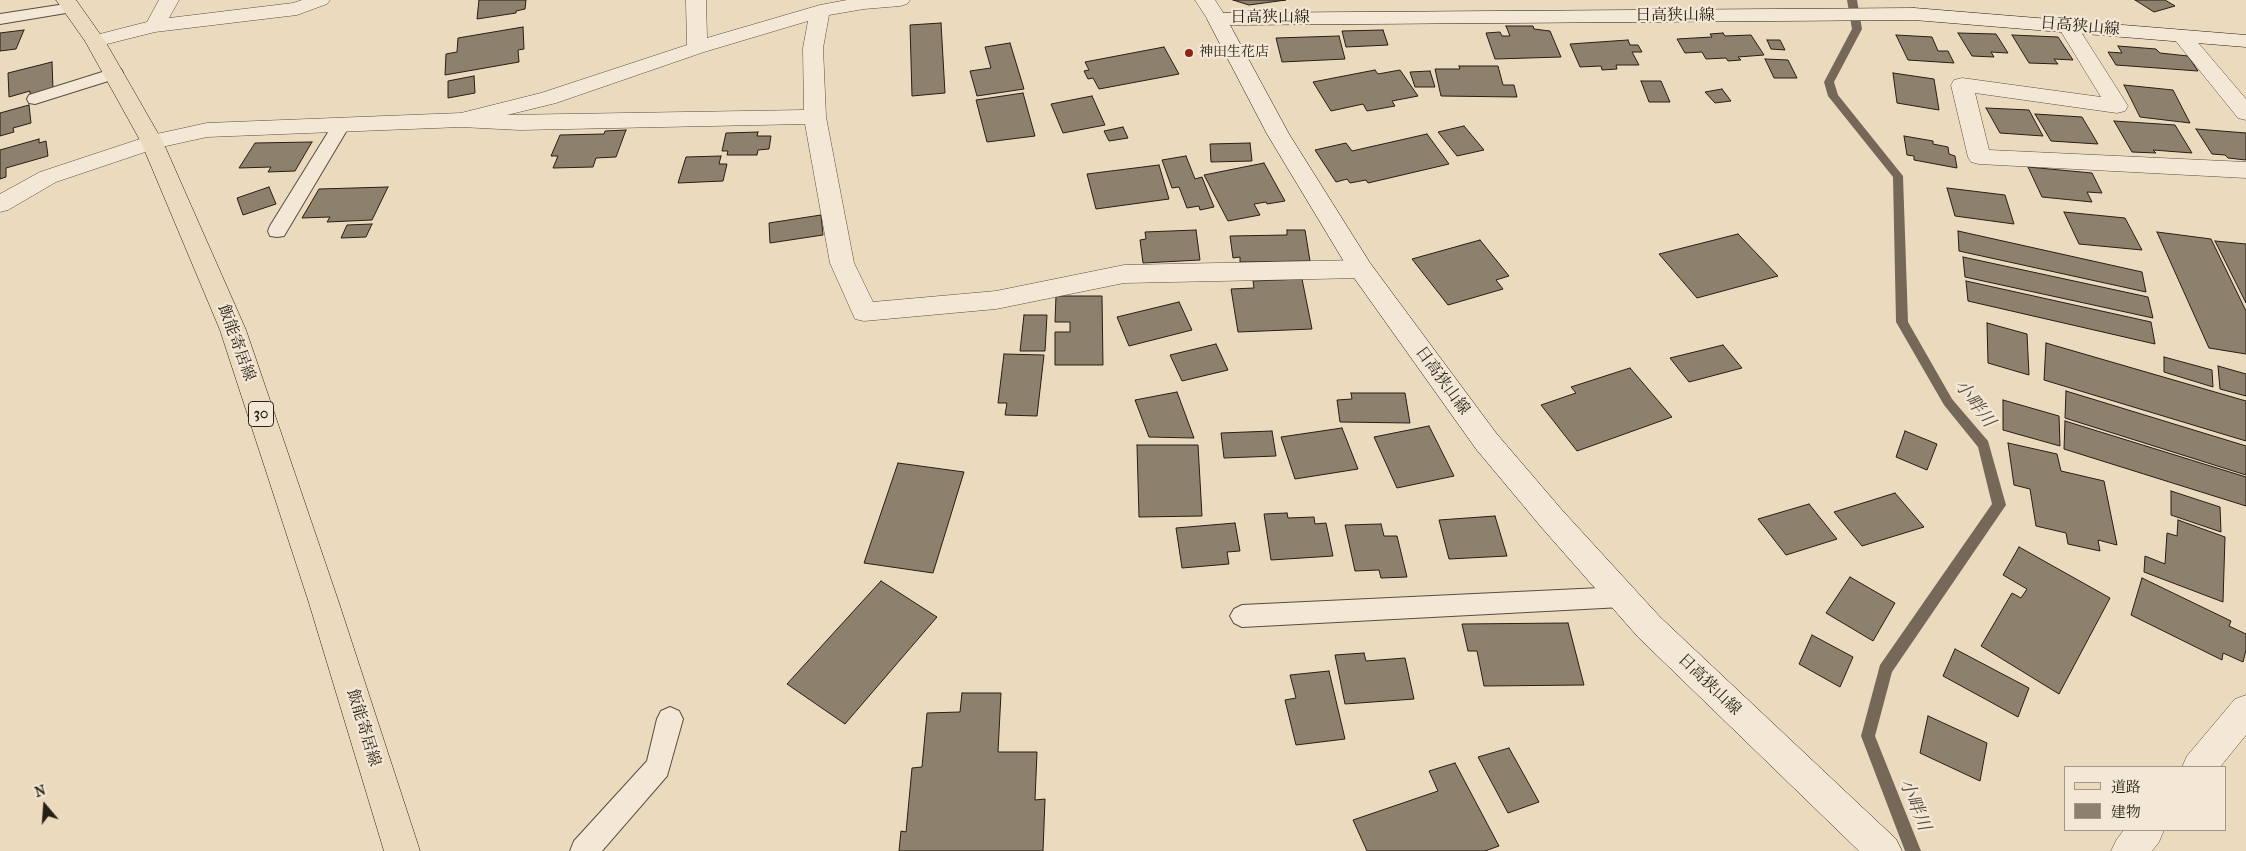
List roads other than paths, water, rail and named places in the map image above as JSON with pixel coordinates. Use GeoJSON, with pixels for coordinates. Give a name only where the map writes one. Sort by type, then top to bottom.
{"type":"FeatureCollection","features":[{"type":"Feature","properties":{"kind":"main road","name":"飯能寄居線"},"geometry":{"type":"LineString","coordinates":[[69,4],[115,73],[152,142],[234,330],[324,603],[402,851]]}},
{"type":"Feature","properties":{"kind":"street"},"geometry":{"type":"LineString","coordinates":[[155,26],[169,0]]}},
{"type":"Feature","properties":{"kind":"street"},"geometry":{"type":"LineString","coordinates":[[95,41],[155,26],[297,9],[320,0]]}},
{"type":"Feature","properties":{"kind":"street"},"geometry":{"type":"LineString","coordinates":[[696,0],[697,48]]}},
{"type":"Feature","properties":{"kind":"street"},"geometry":{"type":"LineString","coordinates":[[461,120],[548,98],[697,48],[820,11],[864,3],[900,0]]}},
{"type":"Feature","properties":{"kind":"street","name":"日高狭山線"},"geometry":{"type":"LineString","coordinates":[[1881,847],[1649,627],[1552,519],[1486,441],[1361,269],[1278,134],[1211,9],[1833,15],[1914,14],[2246,41]]}},
{"type":"Feature","properties":{"kind":"street"},"geometry":{"type":"LineString","coordinates":[[820,11],[812,48],[815,117],[842,263],[857,292],[864,312],[996,300],[1124,274],[1361,269]]}},
{"type":"Feature","properties":{"kind":"street"},"geometry":{"type":"LineString","coordinates":[[2067,25],[2117,106],[1962,85],[1979,157],[2246,170]]}},
{"type":"Feature","properties":{"kind":"street"},"geometry":{"type":"LineString","coordinates":[[2182,36],[2246,113]]}},
{"type":"Feature","properties":{"kind":"street"},"geometry":{"type":"LineString","coordinates":[[0,204],[48,177],[152,142],[207,130],[461,120],[520,122],[815,117]]}},
{"type":"Feature","properties":{"kind":"street"},"geometry":{"type":"LineString","coordinates":[[2200,766],[2246,710]]}},
{"type":"Feature","properties":{"kind":"street"},"geometry":{"type":"LineString","coordinates":[[2129,851],[2146,831]]}},
{"type":"Feature","properties":{"kind":"lane"},"geometry":{"type":"LineString","coordinates":[[0,19],[69,4]]}},
{"type":"Feature","properties":{"kind":"lane"},"geometry":{"type":"LineString","coordinates":[[35,99],[115,73]]}},
{"type":"Feature","properties":{"kind":"lane"},"geometry":{"type":"LineString","coordinates":[[276,231],[341,126]]}},
{"type":"Feature","properties":{"kind":"lane"},"geometry":{"type":"LineString","coordinates":[[1242,616],[1622,597]]}},
{"type":"Feature","properties":{"kind":"lane"},"geometry":{"type":"LineString","coordinates":[[584,851],[658,767],[670,719]]}},
{"type":"Feature","properties":{"kind":"waterway","name":"小畔川"},"geometry":{"type":"LineString","coordinates":[[1852,0],[1857,29],[1829,82],[1833,96],[1898,176],[1902,322],[1948,402],[1984,445],[1999,505],[1885,670],[1868,736],[1913,851]]}},
{"type":"Feature","properties":{"kind":"place","name":"神田生花店"},"geometry":{"type":"Point","coordinates":[1189,53]}}]}
